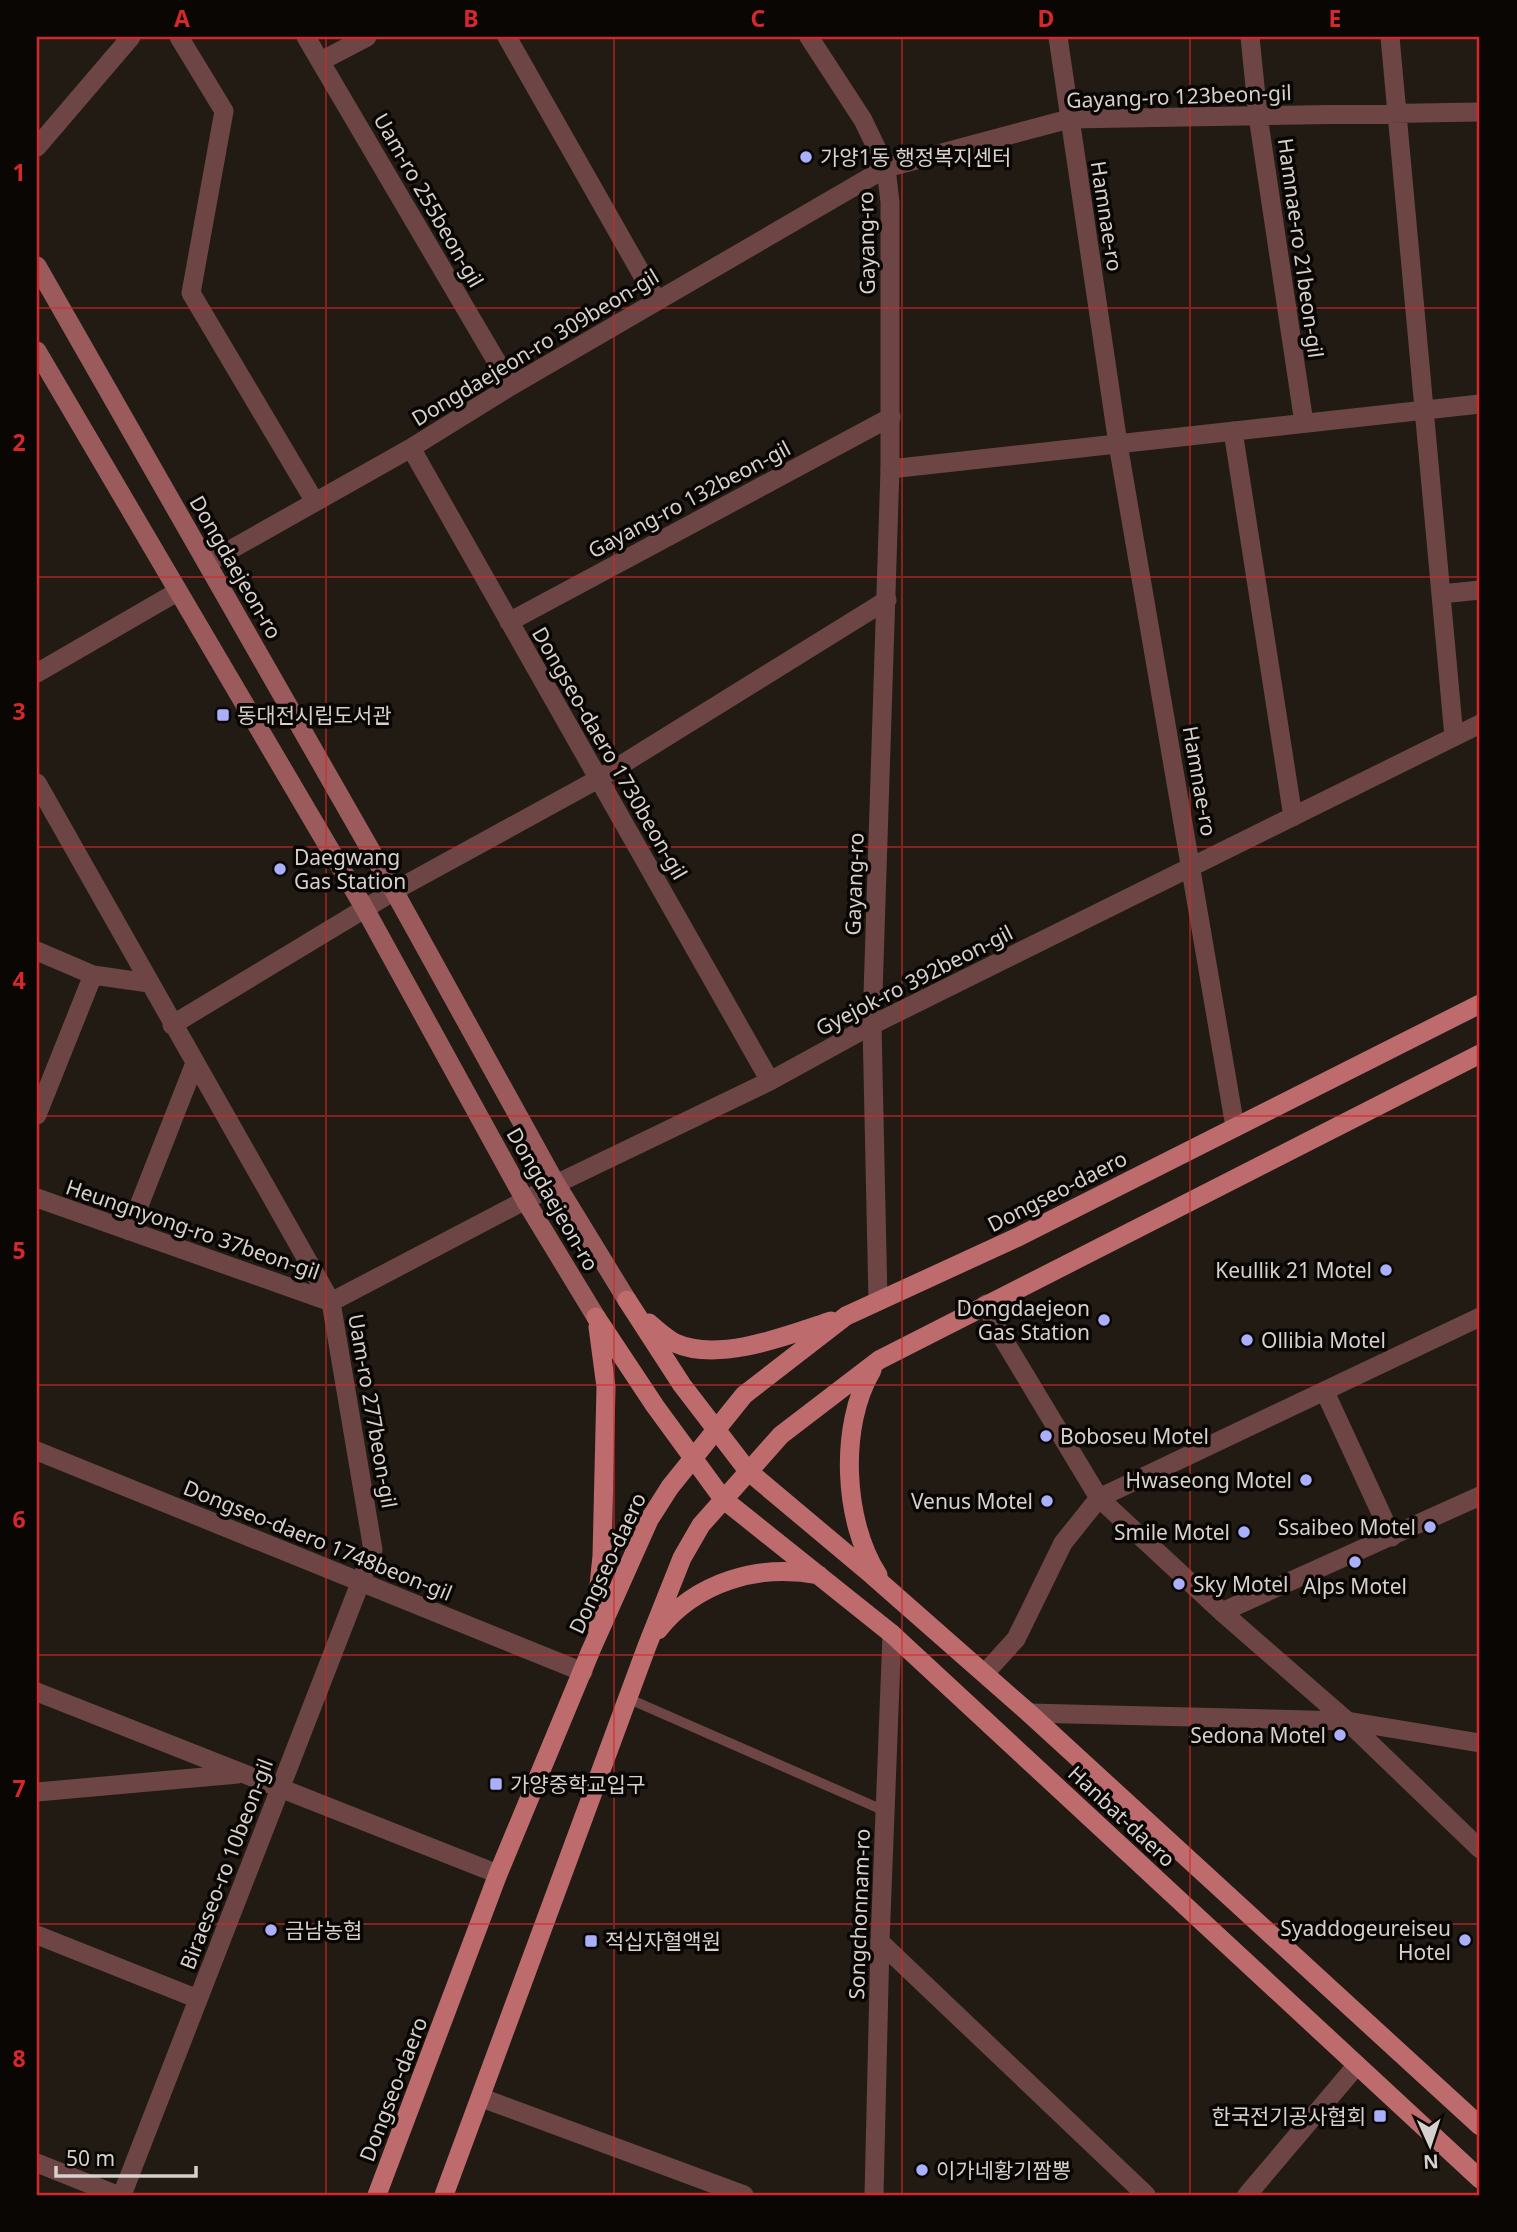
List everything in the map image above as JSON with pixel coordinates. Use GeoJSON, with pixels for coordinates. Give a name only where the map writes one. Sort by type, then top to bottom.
{"type":"FeatureCollection","features":[{"type":"Feature","properties":{"kind":"main road","name":"Dongdaejeon-ro"},"geometry":{"type":"LineString","coordinates":[[37,267],[394,891],[556,1184],[682,1385],[748,1471]]}},
{"type":"Feature","properties":{"kind":"main road","name":"Dongdaejeon-ro"},"geometry":{"type":"LineString","coordinates":[[37,351],[365,909],[525,1200],[596,1317],[655,1406],[723,1499]]}},
{"type":"Feature","properties":{"kind":"main road","name":"Dongseo-daero"},"geometry":{"type":"LineString","coordinates":[[377,2195],[498,1874],[591,1650],[649,1520],[670,1487],[715,1429],[756,1384],[846,1316],[1018,1237],[1480,1004]]}},
{"type":"Feature","properties":{"kind":"main road"},"geometry":{"type":"LineString","coordinates":[[444,2195],[647,1646],[692,1538],[748,1471],[781,1435],[879,1360],[1480,1054]]}},
{"type":"Feature","properties":{"kind":"main road"},"geometry":{"type":"LineString","coordinates":[[627,1300],[666,1337],[694,1348],[716,1349],[752,1345],[846,1316]]}},
{"type":"Feature","properties":{"kind":"main road"},"geometry":{"type":"LineString","coordinates":[[591,1650],[602,1556],[606,1387],[596,1317]]}},
{"type":"Feature","properties":{"kind":"main road"},"geometry":{"type":"LineString","coordinates":[[879,1360],[865,1382],[856,1404],[850,1433],[849,1462],[860,1537],[872,1565],[888,1589]]}},
{"type":"Feature","properties":{"kind":"main road","name":"Hanbat-daero"},"geometry":{"type":"LineString","coordinates":[[748,1471],[1029,1713],[1480,2126]]}},
{"type":"Feature","properties":{"kind":"main road","name":"Hanbat-daero"},"geometry":{"type":"LineString","coordinates":[[723,1499],[892,1634],[1480,2179]]}},
{"type":"Feature","properties":{"kind":"main road"},"geometry":{"type":"LineString","coordinates":[[647,1646],[676,1610],[720,1583],[766,1573],[804,1572],[820,1575]]}},
{"type":"Feature","properties":{"kind":"street"},"geometry":{"type":"LineString","coordinates":[[37,147],[131,37]]}},
{"type":"Feature","properties":{"kind":"street"},"geometry":{"type":"LineString","coordinates":[[179,37],[224,111],[191,293],[315,502]]}},
{"type":"Feature","properties":{"kind":"street","name":"Uam-ro 255beon-gil"},"geometry":{"type":"LineString","coordinates":[[306,37],[511,386]]}},
{"type":"Feature","properties":{"kind":"street"},"geometry":{"type":"LineString","coordinates":[[321,61],[367,37]]}},
{"type":"Feature","properties":{"kind":"street"},"geometry":{"type":"LineString","coordinates":[[507,37],[657,301]]}},
{"type":"Feature","properties":{"kind":"street","name":"Gayang-ro"},"geometry":{"type":"LineString","coordinates":[[809,37],[863,120],[886,169],[890,202],[890,469],[872,1025],[878,1301]]}},
{"type":"Feature","properties":{"kind":"street","name":"Hamnae-ro"},"geometry":{"type":"LineString","coordinates":[[1058,37],[1118,444],[1235,1126]]}},
{"type":"Feature","properties":{"kind":"street","name":"Hamnae-ro 21beon-gil"},"geometry":{"type":"LineString","coordinates":[[1250,37],[1258,116],[1304,423]]}},
{"type":"Feature","properties":{"kind":"street"},"geometry":{"type":"LineString","coordinates":[[1390,37],[1454,737]]}},
{"type":"Feature","properties":{"kind":"street","name":"Gayang-ro 123beon-gil"},"geometry":{"type":"LineString","coordinates":[[886,169],[1069,119],[1480,112]]}},
{"type":"Feature","properties":{"kind":"street","name":"Dongdaejeon-ro 309beon-gil"},"geometry":{"type":"LineString","coordinates":[[207,563],[411,448],[511,386],[886,169]]}},
{"type":"Feature","properties":{"kind":"street"},"geometry":{"type":"LineString","coordinates":[[890,469],[1480,404]]}},
{"type":"Feature","properties":{"kind":"street","name":"Gayang-ro 132beon-gil"},"geometry":{"type":"LineString","coordinates":[[509,622],[891,417]]}},
{"type":"Feature","properties":{"kind":"street"},"geometry":{"type":"LineString","coordinates":[[1233,431],[1293,817]]}},
{"type":"Feature","properties":{"kind":"street","name":"Dongseo-daero 1730beon-gil"},"geometry":{"type":"LineString","coordinates":[[411,448],[770,1081]]}},
{"type":"Feature","properties":{"kind":"street"},"geometry":{"type":"LineString","coordinates":[[1441,594],[1480,590]]}},
{"type":"Feature","properties":{"kind":"street"},"geometry":{"type":"LineString","coordinates":[[37,673],[177,592]]}},
{"type":"Feature","properties":{"kind":"street"},"geometry":{"type":"LineString","coordinates":[[172,1025],[394,891],[600,778],[887,600]]}},
{"type":"Feature","properties":{"kind":"street","name":"Gyejok-ro 392beon-gil"},"geometry":{"type":"LineString","coordinates":[[556,1184],[770,1081],[872,1025],[1480,724]]}},
{"type":"Feature","properties":{"kind":"street","name":"Uam-ro 277beon-gil"},"geometry":{"type":"LineString","coordinates":[[37,783],[331,1302],[373,1550]]}},
{"type":"Feature","properties":{"kind":"street"},"geometry":{"type":"LineString","coordinates":[[37,951],[93,975],[149,984]]}},
{"type":"Feature","properties":{"kind":"street"},"geometry":{"type":"LineString","coordinates":[[37,1115],[93,975]]}},
{"type":"Feature","properties":{"kind":"street"},"geometry":{"type":"LineString","coordinates":[[129,1231],[195,1063]]}},
{"type":"Feature","properties":{"kind":"street","name":"Heungnyong-ro 37beon-gil"},"geometry":{"type":"LineString","coordinates":[[37,1198],[331,1302],[556,1184]]}},
{"type":"Feature","properties":{"kind":"street"},"geometry":{"type":"LineString","coordinates":[[986,1304],[999,1332],[1100,1497],[1222,1612],[1347,1721],[1480,1849]]}},
{"type":"Feature","properties":{"kind":"street"},"geometry":{"type":"LineString","coordinates":[[985,1674],[1016,1639],[1063,1543],[1100,1497],[1480,1317]]}},
{"type":"Feature","properties":{"kind":"street"},"geometry":{"type":"LineString","coordinates":[[1325,1392],[1392,1537]]}},
{"type":"Feature","properties":{"kind":"street","name":"Dongseo-daero 1748beon-gil"},"geometry":{"type":"LineString","coordinates":[[37,1451],[583,1672]]}},
{"type":"Feature","properties":{"kind":"street"},"geometry":{"type":"LineString","coordinates":[[1222,1612],[1480,1496]]}},
{"type":"Feature","properties":{"kind":"street","name":"Biraeseo-ro 10beon-gil"},"geometry":{"type":"LineString","coordinates":[[120,2195],[373,1550]]}},
{"type":"Feature","properties":{"kind":"street","name":"Songchonnam-ro"},"geometry":{"type":"LineString","coordinates":[[875,2195],[880,1942],[892,1634]]}},
{"type":"Feature","properties":{"kind":"street"},"geometry":{"type":"LineString","coordinates":[[37,1692],[498,1874]]}},
{"type":"Feature","properties":{"kind":"street"},"geometry":{"type":"LineString","coordinates":[[1029,1713],[1347,1721],[1480,1743]]}},
{"type":"Feature","properties":{"kind":"street"},"geometry":{"type":"LineString","coordinates":[[37,1792],[244,1773]]}},
{"type":"Feature","properties":{"kind":"street"},"geometry":{"type":"LineString","coordinates":[[37,1935],[198,2000]]}},
{"type":"Feature","properties":{"kind":"street"},"geometry":{"type":"LineString","coordinates":[[880,1942],[1146,2195]]}},
{"type":"Feature","properties":{"kind":"street"},"geometry":{"type":"LineString","coordinates":[[1247,2195],[1357,2065]]}},
{"type":"Feature","properties":{"kind":"street"},"geometry":{"type":"LineString","coordinates":[[482,2098],[719,2191],[744,2195]]}},
{"type":"Feature","properties":{"kind":"street"},"geometry":{"type":"LineString","coordinates":[[37,2163],[120,2195]]}},
{"type":"Feature","properties":{"kind":"lane"},"geometry":{"type":"LineString","coordinates":[[628,1698],[885,1811]]}},
{"type":"Feature","properties":{"kind":"place","name":"가양1동 행정복지센터"},"geometry":{"type":"Point","coordinates":[806,157]}},
{"type":"Feature","properties":{"kind":"place","name":"동대전시립도서관"},"geometry":{"type":"Point","coordinates":[223,715]}},
{"type":"Feature","properties":{"kind":"place","name":"Daegwang Gas Station"},"geometry":{"type":"Point","coordinates":[280,869]}},
{"type":"Feature","properties":{"kind":"place","name":"Keullik 21 Motel"},"geometry":{"type":"Point","coordinates":[1386,1270]}},
{"type":"Feature","properties":{"kind":"place","name":"Dongdaejeon Gas Station"},"geometry":{"type":"Point","coordinates":[1104,1320]}},
{"type":"Feature","properties":{"kind":"place","name":"Ollibia Motel"},"geometry":{"type":"Point","coordinates":[1247,1340]}},
{"type":"Feature","properties":{"kind":"place","name":"Boboseu Motel"},"geometry":{"type":"Point","coordinates":[1046,1436]}},
{"type":"Feature","properties":{"kind":"place","name":"Hwaseong Motel"},"geometry":{"type":"Point","coordinates":[1306,1480]}},
{"type":"Feature","properties":{"kind":"place","name":"Venus Motel"},"geometry":{"type":"Point","coordinates":[1047,1501]}},
{"type":"Feature","properties":{"kind":"place","name":"Ssaibeo Motel"},"geometry":{"type":"Point","coordinates":[1430,1527]}},
{"type":"Feature","properties":{"kind":"place","name":"Smile Motel"},"geometry":{"type":"Point","coordinates":[1244,1532]}},
{"type":"Feature","properties":{"kind":"place","name":"Alps Motel"},"geometry":{"type":"Point","coordinates":[1355,1562]}},
{"type":"Feature","properties":{"kind":"place","name":"Sky Motel"},"geometry":{"type":"Point","coordinates":[1179,1584]}},
{"type":"Feature","properties":{"kind":"place","name":"Sedona Motel"},"geometry":{"type":"Point","coordinates":[1340,1735]}},
{"type":"Feature","properties":{"kind":"place","name":"가양중학교입구"},"geometry":{"type":"Point","coordinates":[496,1784]}},
{"type":"Feature","properties":{"kind":"place","name":"금남농협"},"geometry":{"type":"Point","coordinates":[271,1930]}},
{"type":"Feature","properties":{"kind":"place","name":"Syaddogeureiseu Hotel"},"geometry":{"type":"Point","coordinates":[1465,1940]}},
{"type":"Feature","properties":{"kind":"place","name":"적십자혈액원"},"geometry":{"type":"Point","coordinates":[591,1941]}},
{"type":"Feature","properties":{"kind":"place","name":"한국전기공사협회"},"geometry":{"type":"Point","coordinates":[1380,2116]}},
{"type":"Feature","properties":{"kind":"place","name":"이가네황기짬뽕"},"geometry":{"type":"Point","coordinates":[922,2170]}}]}
